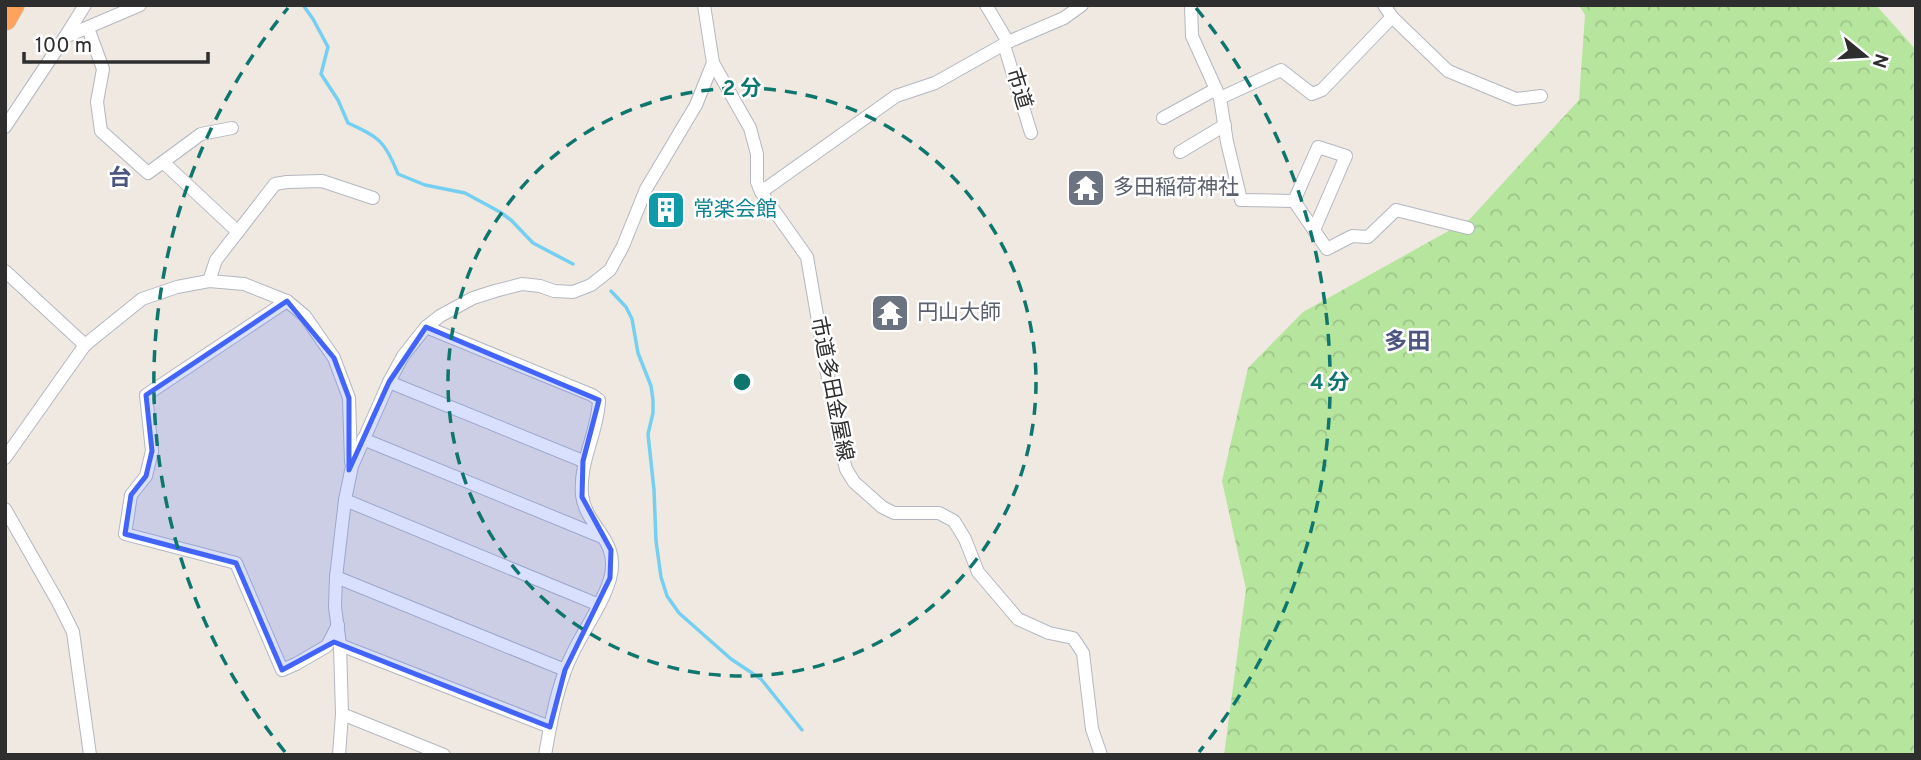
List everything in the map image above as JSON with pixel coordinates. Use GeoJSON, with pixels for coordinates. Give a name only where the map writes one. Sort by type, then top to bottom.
{"type":"FeatureCollection","features":[{"type":"Feature","properties":{"kind":"street"},"geometry":{"type":"LineString","coordinates":[[5,127],[85,5]]}},
{"type":"Feature","properties":{"kind":"street"},"geometry":{"type":"LineString","coordinates":[[65,37],[140,5]]}},
{"type":"Feature","properties":{"kind":"street"},"geometry":{"type":"LineString","coordinates":[[704,5],[713,62],[750,128],[757,154],[757,182],[761,192],[896,96],[935,83],[1006,43],[1064,19],[1082,5]]}},
{"type":"Feature","properties":{"kind":"street","name":"市道"},"geometry":{"type":"LineString","coordinates":[[986,5],[1006,43],[1031,133]]}},
{"type":"Feature","properties":{"kind":"street"},"geometry":{"type":"LineString","coordinates":[[1192,5],[1192,36],[1218,94],[1241,200],[1294,201]]}},
{"type":"Feature","properties":{"kind":"street"},"geometry":{"type":"LineString","coordinates":[[1384,5],[1392,17],[1448,71],[1516,99],[1541,96]]}},
{"type":"Feature","properties":{"kind":"street"},"geometry":{"type":"LineString","coordinates":[[1163,118],[1281,70],[1312,94],[1322,90],[1392,17]]}},
{"type":"Feature","properties":{"kind":"street"},"geometry":{"type":"LineString","coordinates":[[88,28],[103,69],[97,102],[102,131],[148,173],[201,134],[232,128]]}},
{"type":"Feature","properties":{"kind":"street"},"geometry":{"type":"LineString","coordinates":[[339,755],[342,714],[340,645],[335,607],[345,500],[352,466],[403,356],[426,327],[473,298],[522,284],[573,292],[591,285],[610,270],[624,246],[646,189],[696,105],[713,62]]}},
{"type":"Feature","properties":{"kind":"street"},"geometry":{"type":"LineString","coordinates":[[1180,152],[1225,125]]}},
{"type":"Feature","properties":{"kind":"street"},"geometry":{"type":"LineString","coordinates":[[1294,201],[1318,147],[1346,156],[1314,230]]}},
{"type":"Feature","properties":{"kind":"street"},"geometry":{"type":"LineString","coordinates":[[163,162],[237,232]]}},
{"type":"Feature","properties":{"kind":"street"},"geometry":{"type":"LineString","coordinates":[[208,281],[216,260],[275,184],[322,181],[373,198]]}},
{"type":"Feature","properties":{"kind":"street","name":"市道多田金屋線"},"geometry":{"type":"LineString","coordinates":[[761,192],[807,257],[835,424],[846,470],[854,482],[882,507],[894,513],[939,513],[954,521],[965,539],[978,572],[1018,619],[1049,633],[1073,638],[1083,653],[1092,729],[1101,755]]}},
{"type":"Feature","properties":{"kind":"street"},"geometry":{"type":"LineString","coordinates":[[1294,201],[1327,249],[1352,236],[1368,237],[1396,210],[1468,228]]}},
{"type":"Feature","properties":{"kind":"street"},"geometry":{"type":"LineString","coordinates":[[5,271],[85,345]]}},
{"type":"Feature","properties":{"kind":"street"},"geometry":{"type":"LineString","coordinates":[[5,458],[85,345],[142,299],[208,281],[244,284],[287,302],[305,316],[334,358],[349,398],[352,466]]}},
{"type":"Feature","properties":{"kind":"street"},"geometry":{"type":"LineString","coordinates":[[287,302],[146,395],[152,451],[146,476],[131,495],[125,534],[236,563],[282,670],[327,646],[338,625]]}},
{"type":"Feature","properties":{"kind":"street"},"geometry":{"type":"LineString","coordinates":[[426,327],[599,400],[598,414],[583,461],[582,497],[593,522],[611,550],[610,578],[565,670],[545,755]]}},
{"type":"Feature","properties":{"kind":"street"},"geometry":{"type":"LineString","coordinates":[[389,382],[583,461]]}},
{"type":"Feature","properties":{"kind":"street"},"geometry":{"type":"LineString","coordinates":[[363,439],[605,538]]}},
{"type":"Feature","properties":{"kind":"street"},"geometry":{"type":"LineString","coordinates":[[345,500],[599,605]]}},
{"type":"Feature","properties":{"kind":"street"},"geometry":{"type":"LineString","coordinates":[[5,509],[74,632],[90,755]]}},
{"type":"Feature","properties":{"kind":"street"},"geometry":{"type":"LineString","coordinates":[[336,577],[565,670]]}},
{"type":"Feature","properties":{"kind":"street"},"geometry":{"type":"LineString","coordinates":[[340,645],[550,727]]}},
{"type":"Feature","properties":{"kind":"street"},"geometry":{"type":"LineString","coordinates":[[342,714],[444,755]]}},
{"type":"Feature","properties":{"kind":"highlighted area"},"geometry":{"type":"Polygon","coordinates":[[[287,301],[334,358],[349,398],[349,470],[389,382],[426,327],[599,400],[583,461],[582,497],[611,550],[610,578],[565,670],[550,727],[334,642],[282,670],[236,563],[125,534],[131,495],[146,476],[152,451],[146,395],[287,301]]]}},
{"type":"Feature","properties":{"kind":"green space"},"geometry":{"type":"Polygon","coordinates":[[[1579,5],[1876,5],[1916,50],[1916,755],[1224,755],[1246,589],[1222,481],[1248,368],[1303,312],[1470,219],[1579,100],[1585,15],[1579,5]]]}},
{"type":"Feature","properties":{"kind":"waterway"},"geometry":{"type":"LineString","coordinates":[[303,5],[328,47],[321,74],[338,100],[348,123],[380,141],[398,174],[425,185],[465,193],[511,220],[533,243],[573,264]]}},
{"type":"Feature","properties":{"kind":"waterway"},"geometry":{"type":"LineString","coordinates":[[611,291],[626,307],[632,319],[638,353],[651,386],[653,413],[648,434],[656,541],[661,577],[667,596],[679,613],[731,659],[761,679],[802,730]]}},
{"type":"Feature","properties":{"kind":"place","name":"多田稲荷神社"},"geometry":{"type":"Point","coordinates":[1086,188]}},
{"type":"Feature","properties":{"kind":"place","name":"常楽会館"},"geometry":{"type":"Point","coordinates":[666,210]}},
{"type":"Feature","properties":{"kind":"place","name":"円山大師"},"geometry":{"type":"Point","coordinates":[890,313]}},
{"type":"Feature","properties":{"kind":"district","name":"台"},"geometry":{"type":"Point","coordinates":[120,179]}},
{"type":"Feature","properties":{"kind":"district","name":"多田"},"geometry":{"type":"Point","coordinates":[1407,343]}}]}
